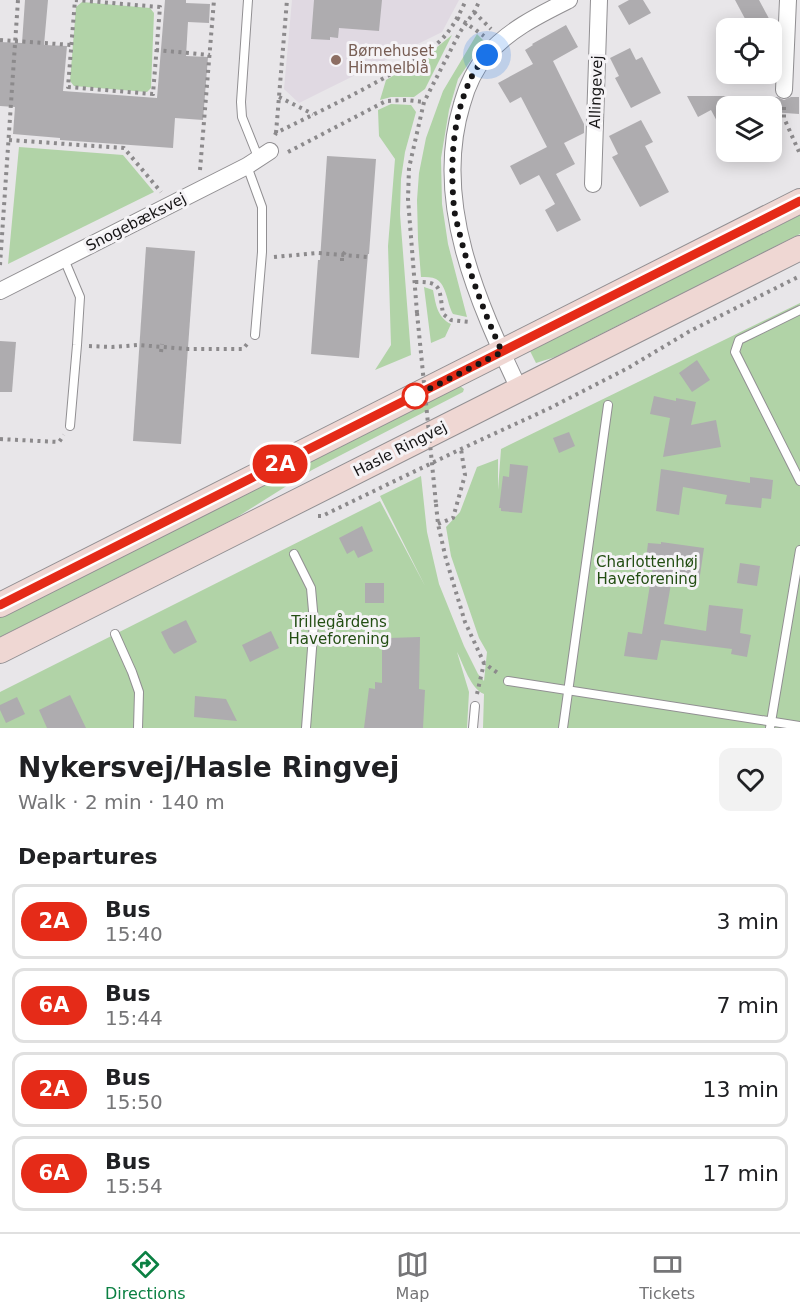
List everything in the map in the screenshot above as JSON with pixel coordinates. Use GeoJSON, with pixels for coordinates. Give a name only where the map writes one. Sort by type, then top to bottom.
{"type":"FeatureCollection","features":[{"type":"Feature","properties":{"kind":"main road"},"geometry":{"type":"LineString","coordinates":[[0,605],[800,201]]}},
{"type":"Feature","properties":{"kind":"main road","name":"Hasle Ringvej"},"geometry":{"type":"LineString","coordinates":[[0,651],[800,248]]}},
{"type":"Feature","properties":{"kind":"street"},"geometry":{"type":"LineString","coordinates":[[519,389],[485,315],[466,258],[454,210],[453,168],[456,126],[466,90],[474,72],[487,55],[521,26],[569,0]]}},
{"type":"Feature","properties":{"kind":"street","name":"Allingevej"},"geometry":{"type":"LineString","coordinates":[[593,184],[599,0]]}},
{"type":"Feature","properties":{"kind":"street"},"geometry":{"type":"LineString","coordinates":[[784,90],[788,0]]}},
{"type":"Feature","properties":{"kind":"street","name":"Snogebæksvej"},"geometry":{"type":"LineString","coordinates":[[0,291],[258,158]]}},
{"type":"Feature","properties":{"kind":"lane"},"geometry":{"type":"LineString","coordinates":[[248,0],[242,117],[258,158],[262,207],[255,335]]}},
{"type":"Feature","properties":{"kind":"lane"},"geometry":{"type":"LineString","coordinates":[[64,259],[80,297],[70,426]]}},
{"type":"Feature","properties":{"kind":"lane"},"geometry":{"type":"LineString","coordinates":[[800,310],[739,340],[735,352],[800,481]]}},
{"type":"Feature","properties":{"kind":"lane"},"geometry":{"type":"LineString","coordinates":[[563,728],[608,405]]}},
{"type":"Feature","properties":{"kind":"lane"},"geometry":{"type":"LineString","coordinates":[[771,725],[800,550]]}},
{"type":"Feature","properties":{"kind":"lane"},"geometry":{"type":"LineString","coordinates":[[294,554],[311,588],[313,606],[314,622],[306,728]]}},
{"type":"Feature","properties":{"kind":"lane"},"geometry":{"type":"LineString","coordinates":[[115,634],[139,692],[138,728]]}},
{"type":"Feature","properties":{"kind":"lane"},"geometry":{"type":"LineString","coordinates":[[508,681],[771,725],[800,726]]}},
{"type":"Feature","properties":{"kind":"lane"},"geometry":{"type":"LineString","coordinates":[[473,728],[475,706]]}},
{"type":"Feature","properties":{"kind":"path"},"geometry":{"type":"LineString","coordinates":[[0,265],[18,0]]}},
{"type":"Feature","properties":{"kind":"path"},"geometry":{"type":"LineString","coordinates":[[75,0],[160,7],[156,50],[153,94],[68,87],[75,0]]}},
{"type":"Feature","properties":{"kind":"path"},"geometry":{"type":"LineString","coordinates":[[199,190],[214,0]]}},
{"type":"Feature","properties":{"kind":"path"},"geometry":{"type":"LineString","coordinates":[[276,133],[287,0]]}},
{"type":"Feature","properties":{"kind":"path"},"geometry":{"type":"LineString","coordinates":[[258,158],[276,133],[366,88],[421,56],[447,34],[466,0]]}},
{"type":"Feature","properties":{"kind":"path"},"geometry":{"type":"LineString","coordinates":[[480,0],[424,102],[409,168],[408,199],[438,524],[465,622],[484,663],[508,681]]}},
{"type":"Feature","properties":{"kind":"path"},"geometry":{"type":"LineString","coordinates":[[457,18],[466,23]]}},
{"type":"Feature","properties":{"kind":"path"},"geometry":{"type":"LineString","coordinates":[[0,40],[72,45]]}},
{"type":"Feature","properties":{"kind":"path"},"geometry":{"type":"LineString","coordinates":[[156,50],[210,55]]}},
{"type":"Feature","properties":{"kind":"path"},"geometry":{"type":"LineString","coordinates":[[784,90],[784,118],[800,154]]}},
{"type":"Feature","properties":{"kind":"path"},"geometry":{"type":"LineString","coordinates":[[279,97],[314,114]]}},
{"type":"Feature","properties":{"kind":"path"},"geometry":{"type":"LineString","coordinates":[[258,158],[288,152],[386,101],[424,102]]}},
{"type":"Feature","properties":{"kind":"path"},"geometry":{"type":"LineString","coordinates":[[0,142],[124,148],[171,204]]}},
{"type":"Feature","properties":{"kind":"path"},"geometry":{"type":"LineString","coordinates":[[261,257],[318,254],[368,257]]}},
{"type":"Feature","properties":{"kind":"path"},"geometry":{"type":"LineString","coordinates":[[342,261],[344,254]]}},
{"type":"Feature","properties":{"kind":"path"},"geometry":{"type":"LineString","coordinates":[[312,516],[322,516],[550,408],[628,368],[690,331],[800,276]]}},
{"type":"Feature","properties":{"kind":"path"},"geometry":{"type":"LineString","coordinates":[[415,282],[435,284],[439,289],[443,314],[451,320],[470,322]]}},
{"type":"Feature","properties":{"kind":"path"},"geometry":{"type":"LineString","coordinates":[[77,345],[243,349],[255,335]]}},
{"type":"Feature","properties":{"kind":"path"},"geometry":{"type":"LineString","coordinates":[[0,439],[59,442],[70,426]]}},
{"type":"Feature","properties":{"kind":"path"},"geometry":{"type":"LineString","coordinates":[[438,524],[453,518],[465,476],[461,449]]}},
{"type":"Feature","properties":{"kind":"path"},"geometry":{"type":"LineString","coordinates":[[475,706],[484,663]]}},
{"type":"Feature","properties":{"kind":"shaded area","name":"Børnehuset Himmelblå"},"geometry":{"type":"Polygon","coordinates":[[[292,0],[459,0],[442,32],[299,103],[284,89],[292,0]]]}},
{"type":"Feature","properties":{"kind":"green space"},"geometry":{"type":"Polygon","coordinates":[[[82,2],[150,8],[154,13],[151,88],[147,92],[74,86],[70,81],[76,7],[82,2]]]}},
{"type":"Feature","properties":{"kind":"green space"},"geometry":{"type":"Polygon","coordinates":[[[477,34],[484,41],[458,79],[449,110],[441,158],[442,204],[448,244],[467,317],[453,314],[440,282],[433,278],[421,277],[417,200],[419,173],[426,138],[443,91],[477,34]]]}},
{"type":"Feature","properties":{"kind":"green space"},"geometry":{"type":"Polygon","coordinates":[[[452,35],[425,89],[414,97],[391,97],[380,100],[386,80],[426,56],[452,35]]]}},
{"type":"Feature","properties":{"kind":"green space"},"geometry":{"type":"Polygon","coordinates":[[[391,104],[411,105],[416,112],[405,152],[401,179],[400,214],[411,355],[375,370],[391,345],[388,246],[395,159],[379,136],[378,110],[391,104]]]}},
{"type":"Feature","properties":{"kind":"green space"},"geometry":{"type":"Polygon","coordinates":[[[19,147],[123,155],[154,192],[8,264],[19,147]]]}},
{"type":"Feature","properties":{"kind":"green space"},"geometry":{"type":"Polygon","coordinates":[[[800,215],[800,234],[555,357],[536,363],[530,351],[800,215]]]}},
{"type":"Feature","properties":{"kind":"green space"},"geometry":{"type":"Polygon","coordinates":[[[424,287],[433,290],[440,314],[451,324],[445,337],[431,343],[424,287]]]}},
{"type":"Feature","properties":{"kind":"green space"},"geometry":{"type":"Polygon","coordinates":[[[800,303],[800,728],[483,728],[484,694],[471,682],[457,652],[469,692],[467,728],[0,728],[0,692],[380,501],[425,586],[380,496],[421,476],[427,532],[439,584],[464,646],[484,681],[487,652],[479,638],[451,556],[446,527],[460,512],[477,467],[498,459],[498,490],[501,449],[800,303]]]}},
{"type":"Feature","properties":{"kind":"green space"},"geometry":{"type":"Polygon","coordinates":[[[460,386],[464,389],[463,392],[312,470],[234,519],[0,637],[0,618],[460,386]]]}},
{"type":"Feature","properties":{"kind":"building"},"geometry":{"type":"Polygon","coordinates":[[[25,0],[48,0],[44,45],[67,46],[63,91],[157,98],[165,0],[186,0],[186,3],[210,4],[209,23],[188,22],[186,56],[208,57],[203,120],[175,118],[173,148],[60,140],[60,138],[13,134],[15,107],[0,106],[0,42],[22,43],[25,0]]]}},
{"type":"Feature","properties":{"kind":"building"},"geometry":{"type":"Polygon","coordinates":[[[314,0],[382,0],[379,31],[339,28],[338,38],[311,39],[314,0]]]}},
{"type":"Feature","properties":{"kind":"building"},"geometry":{"type":"Polygon","coordinates":[[[629,0],[643,0],[651,13],[629,25],[618,6],[629,0]]]}},
{"type":"Feature","properties":{"kind":"building"},"geometry":{"type":"Polygon","coordinates":[[[735,0],[759,0],[769,18],[745,18],[735,0]]]}},
{"type":"Feature","properties":{"kind":"building"},"geometry":{"type":"Polygon","coordinates":[[[566,25],[578,47],[553,61],[584,124],[584,133],[564,143],[575,164],[556,174],[581,220],[557,232],[545,210],[555,204],[539,175],[520,185],[510,166],[547,147],[521,97],[510,103],[498,83],[533,64],[525,50],[566,25]]]}},
{"type":"Feature","properties":{"kind":"building"},"geometry":{"type":"Polygon","coordinates":[[[630,48],[636,60],[642,57],[661,93],[631,108],[615,78],[619,76],[610,58],[630,48]]]}},
{"type":"Feature","properties":{"kind":"building"},"geometry":{"type":"Polygon","coordinates":[[[687,96],[716,96],[716,119],[711,110],[698,117],[687,96]]]}},
{"type":"Feature","properties":{"kind":"building"},"geometry":{"type":"Polygon","coordinates":[[[799,97],[799,114],[782,113],[782,99],[799,97]]]}},
{"type":"Feature","properties":{"kind":"building"},"geometry":{"type":"Polygon","coordinates":[[[641,120],[653,142],[645,146],[669,192],[640,207],[612,157],[618,154],[609,136],[641,120]]]}},
{"type":"Feature","properties":{"kind":"building"},"geometry":{"type":"Polygon","coordinates":[[[327,156],[376,159],[359,358],[311,354],[327,156]]]}},
{"type":"Feature","properties":{"kind":"building"},"geometry":{"type":"Polygon","coordinates":[[[146,247],[195,251],[181,444],[133,441],[146,247]]]}},
{"type":"Feature","properties":{"kind":"building"},"geometry":{"type":"Polygon","coordinates":[[[0,341],[16,342],[12,392],[0,392],[0,341]]]}},
{"type":"Feature","properties":{"kind":"building"},"geometry":{"type":"Polygon","coordinates":[[[697,360],[710,380],[692,392],[679,373],[697,360]]]}},
{"type":"Feature","properties":{"kind":"building"},"geometry":{"type":"Polygon","coordinates":[[[654,396],[676,401],[676,398],[696,402],[691,425],[716,420],[721,447],[663,457],[670,418],[650,414],[654,396]]]}},
{"type":"Feature","properties":{"kind":"building"},"geometry":{"type":"Polygon","coordinates":[[[569,432],[575,446],[559,453],[553,438],[569,432]]]}},
{"type":"Feature","properties":{"kind":"building"},"geometry":{"type":"Polygon","coordinates":[[[510,464],[528,466],[522,513],[501,511],[499,508],[503,476],[509,477],[510,464]]]}},
{"type":"Feature","properties":{"kind":"building"},"geometry":{"type":"Polygon","coordinates":[[[661,469],[750,483],[750,477],[773,480],[771,499],[762,498],[761,508],[725,504],[727,495],[683,487],[679,515],[656,511],[661,469]]]}},
{"type":"Feature","properties":{"kind":"building"},"geometry":{"type":"Polygon","coordinates":[[[362,526],[373,551],[358,558],[354,550],[347,554],[339,538],[362,526]]]}},
{"type":"Feature","properties":{"kind":"building"},"geometry":{"type":"Polygon","coordinates":[[[661,542],[704,548],[699,582],[672,578],[664,624],[706,631],[709,605],[743,609],[740,633],[751,635],[747,657],[731,654],[732,649],[661,640],[657,660],[624,656],[628,632],[642,634],[654,560],[646,559],[648,543],[661,544],[661,542]]]}},
{"type":"Feature","properties":{"kind":"building"},"geometry":{"type":"Polygon","coordinates":[[[740,563],[760,566],[757,586],[737,583],[740,563]]]}},
{"type":"Feature","properties":{"kind":"building"},"geometry":{"type":"Polygon","coordinates":[[[365,583],[384,583],[384,603],[365,603],[365,583]]]}},
{"type":"Feature","properties":{"kind":"building"},"geometry":{"type":"Polygon","coordinates":[[[186,620],[197,642],[174,654],[161,632],[186,620]]]}},
{"type":"Feature","properties":{"kind":"building"},"geometry":{"type":"Polygon","coordinates":[[[271,631],[279,648],[250,662],[242,645],[271,631]]]}},
{"type":"Feature","properties":{"kind":"building"},"geometry":{"type":"Polygon","coordinates":[[[420,637],[419,689],[425,690],[423,728],[364,728],[369,688],[375,689],[375,682],[382,683],[382,643],[389,643],[389,638],[420,637]]]}},
{"type":"Feature","properties":{"kind":"building"},"geometry":{"type":"Polygon","coordinates":[[[70,695],[86,728],[47,728],[39,710],[70,695]]]}},
{"type":"Feature","properties":{"kind":"building"},"geometry":{"type":"Polygon","coordinates":[[[195,696],[226,699],[237,721],[194,717],[195,696]]]}},
{"type":"Feature","properties":{"kind":"building"},"geometry":{"type":"Polygon","coordinates":[[[17,697],[25,714],[6,723],[0,705],[17,697]]]}},
{"type":"Feature","properties":{"kind":"bus line","name":"2A"},"geometry":{"type":"LineString","coordinates":[[0,605],[800,201]]}},
{"type":"Feature","properties":{"kind":"place","name":"Børnehuset Himmelblå"},"geometry":{"type":"Point","coordinates":[336,60]}},
{"type":"Feature","properties":{"kind":"route"},"geometry":{"type":"LineString","coordinates":[[415,396],[413,397],[502,352],[485,315],[466,258],[454,210],[453,168],[456,126],[466,90],[474,72],[487,55]]}},
{"type":"Feature","properties":{"kind":"park label","name":"Charlottenhøj Haveforening"},"geometry":{"type":"Point","coordinates":[647,570]}},
{"type":"Feature","properties":{"kind":"park label","name":"Trillegårdens Haveforening"},"geometry":{"type":"Point","coordinates":[339,630]}}]}
